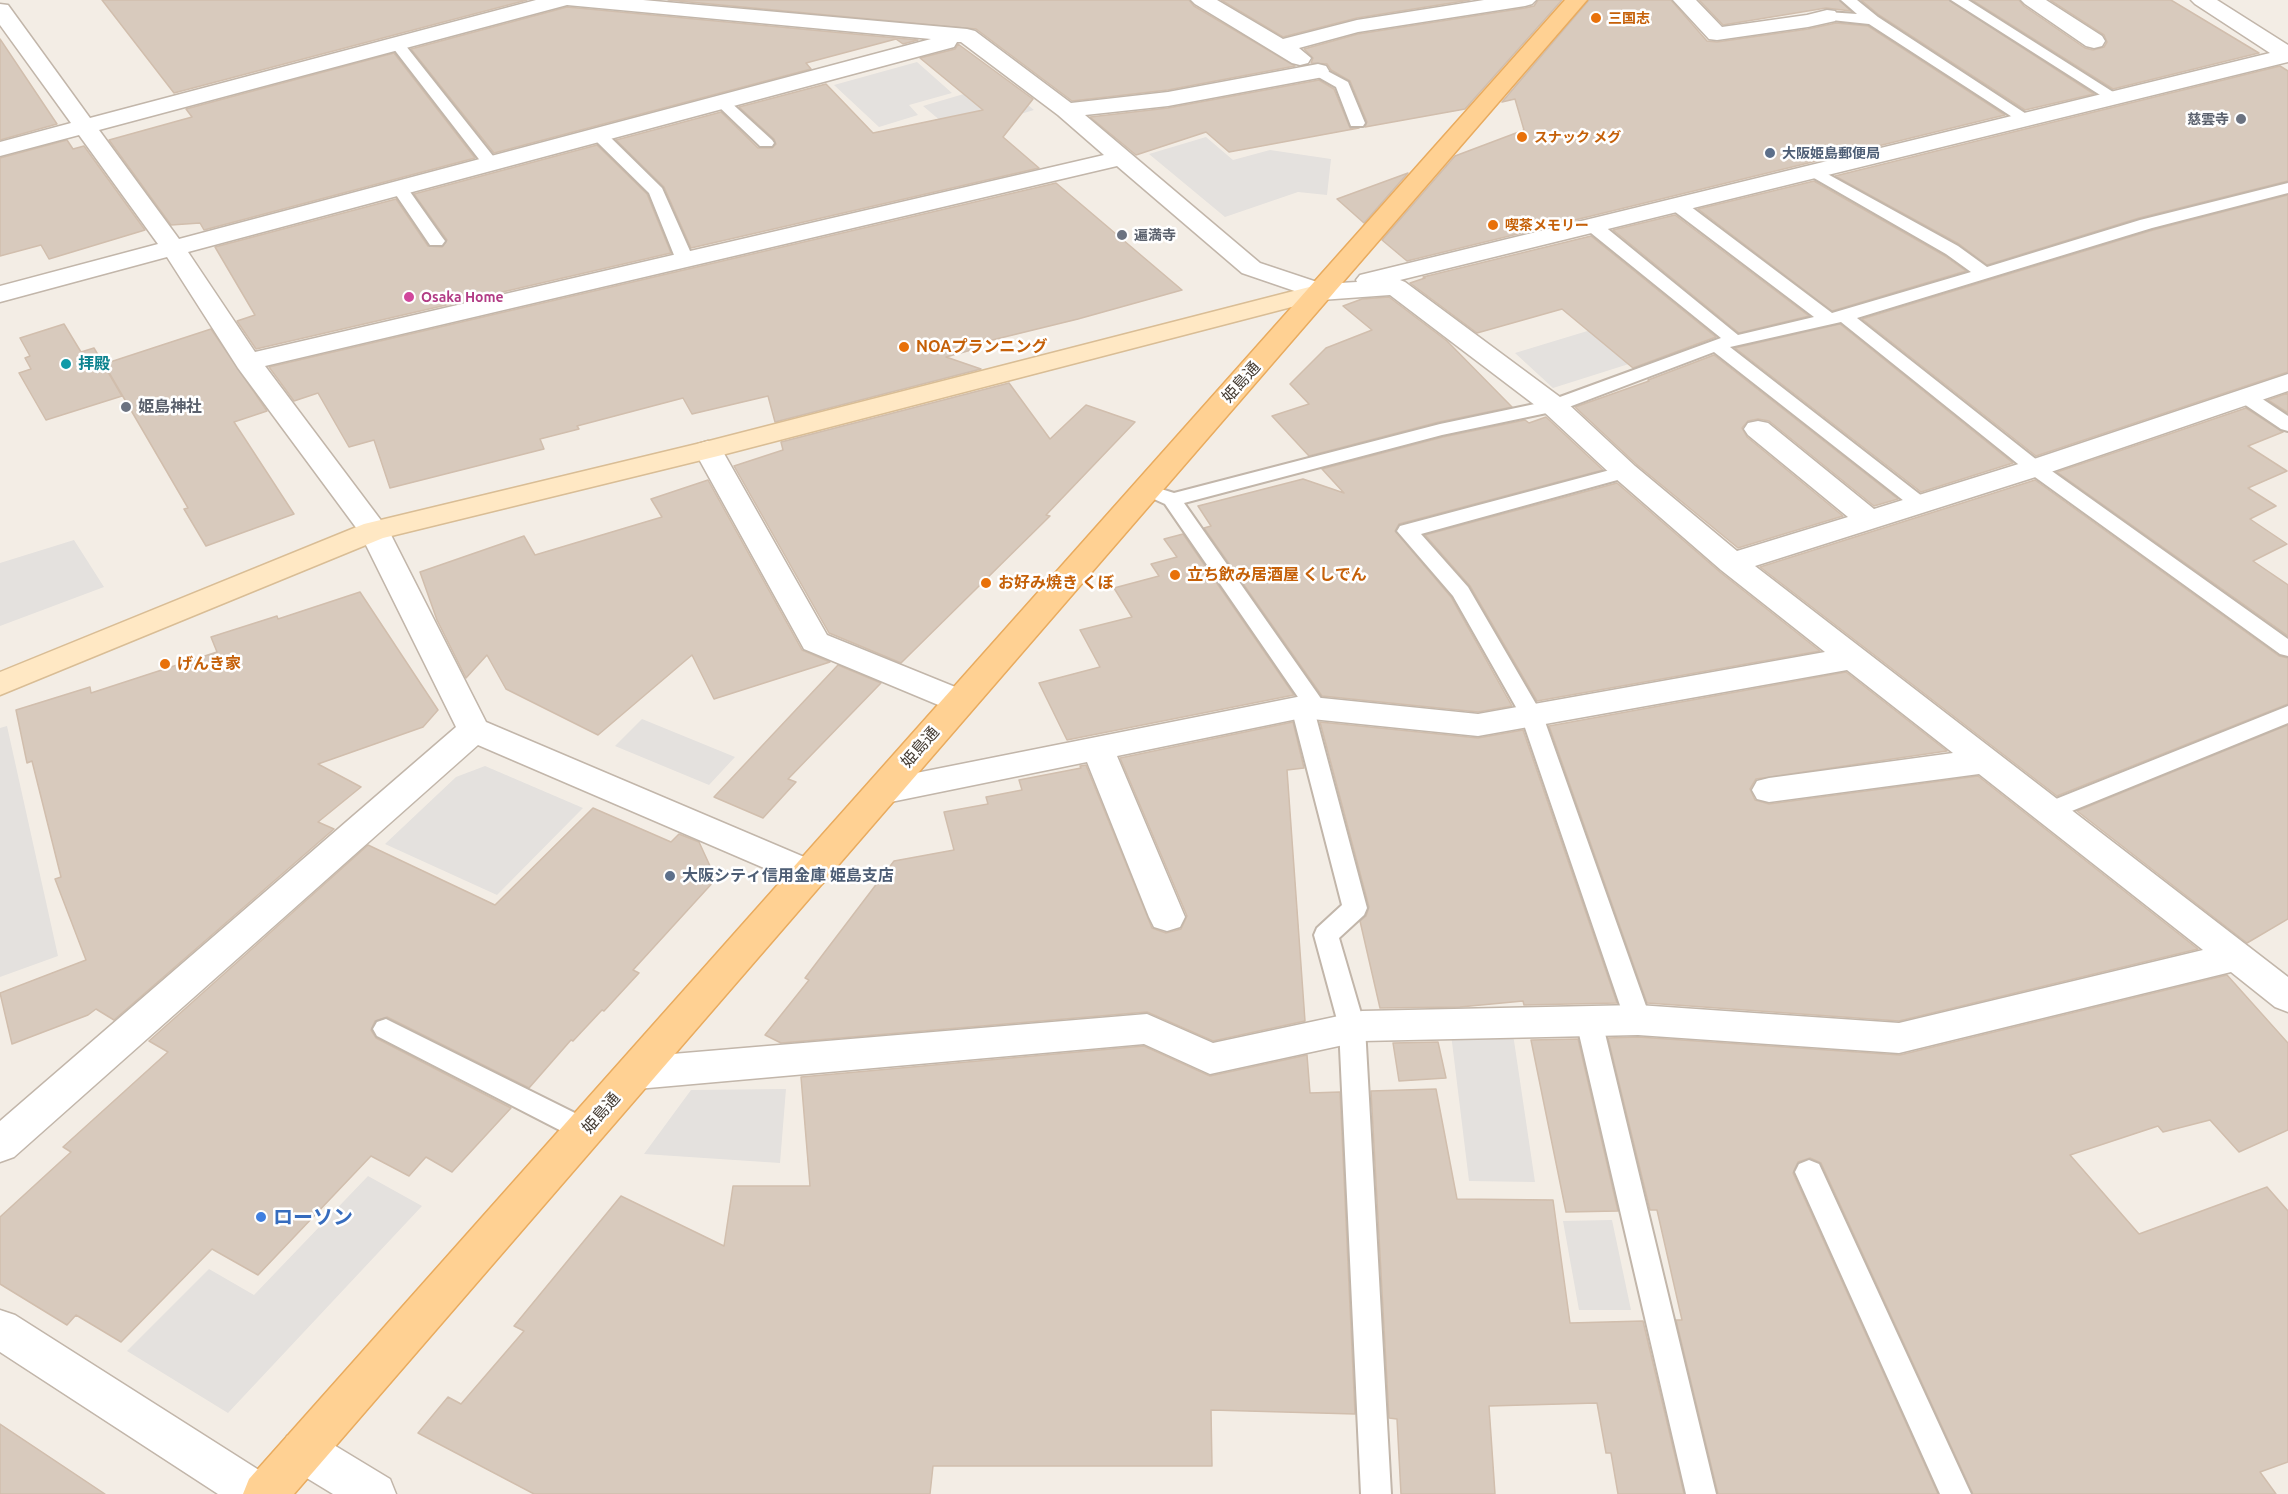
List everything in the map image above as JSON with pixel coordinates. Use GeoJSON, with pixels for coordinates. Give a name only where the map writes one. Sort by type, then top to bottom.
{"type":"FeatureCollection","features":[{"type":"Feature","properties":{"kind":"main road","name":"姫島通"},"geometry":{"type":"LineString","coordinates":[[265,1494],[637,1073],[959,701],[1159,494],[1322,292],[1576,0]]}},
{"type":"Feature","properties":{"kind":"street"},"geometry":{"type":"LineString","coordinates":[[0,4],[3,0]]}},
{"type":"Feature","properties":{"kind":"street"},"geometry":{"type":"LineString","coordinates":[[0,149],[560,0]]}},
{"type":"Feature","properties":{"kind":"street"},"geometry":{"type":"LineString","coordinates":[[574,0],[968,36],[1066,110],[1251,268],[1322,292],[1396,287],[1554,406],[1625,472],[1731,563],[2235,957],[2282,986]]}},
{"type":"Feature","properties":{"kind":"street"},"geometry":{"type":"LineString","coordinates":[[1202,0],[1282,46],[1318,71]]}},
{"type":"Feature","properties":{"kind":"street"},"geometry":{"type":"LineString","coordinates":[[1282,46],[1357,26],[1525,0]]}},
{"type":"Feature","properties":{"kind":"street"},"geometry":{"type":"LineString","coordinates":[[1684,0],[1717,34],[1808,21],[1827,16]]}},
{"type":"Feature","properties":{"kind":"street"},"geometry":{"type":"LineString","coordinates":[[2032,0],[2094,40]]}},
{"type":"Feature","properties":{"kind":"street"},"geometry":{"type":"LineString","coordinates":[[0,684],[374,531],[708,450],[1322,292],[2288,55],[2202,0]]}},
{"type":"Feature","properties":{"kind":"street"},"geometry":{"type":"LineString","coordinates":[[0,10],[174,249],[248,362],[374,531],[474,730],[811,874]]}},
{"type":"Feature","properties":{"kind":"street"},"geometry":{"type":"LineString","coordinates":[[0,294],[968,36]]}},
{"type":"Feature","properties":{"kind":"street"},"geometry":{"type":"LineString","coordinates":[[1066,110],[1168,99],[1318,71]]}},
{"type":"Feature","properties":{"kind":"street"},"geometry":{"type":"LineString","coordinates":[[248,362],[1120,158]]}},
{"type":"Feature","properties":{"kind":"street"},"geometry":{"type":"LineString","coordinates":[[1731,563],[2035,468],[2288,382]]}},
{"type":"Feature","properties":{"kind":"street"},"geometry":{"type":"LineString","coordinates":[[1758,429],[1870,520]]}},
{"type":"Feature","properties":{"kind":"street"},"geometry":{"type":"LineString","coordinates":[[708,450],[815,642],[959,701]]}},
{"type":"Feature","properties":{"kind":"street"},"geometry":{"type":"LineString","coordinates":[[881,792],[1310,709],[1478,725],[1852,658]]}},
{"type":"Feature","properties":{"kind":"street"},"geometry":{"type":"LineString","coordinates":[[0,1145],[474,730]]}},
{"type":"Feature","properties":{"kind":"street"},"geometry":{"type":"LineString","coordinates":[[1098,749],[1167,917]]}},
{"type":"Feature","properties":{"kind":"street"},"geometry":{"type":"LineString","coordinates":[[1769,790],[1984,761]]}},
{"type":"Feature","properties":{"kind":"street"},"geometry":{"type":"LineString","coordinates":[[637,1073],[1147,1029],[1210,1059],[1352,1027],[1638,1020],[1899,1038],[2235,957]]}},
{"type":"Feature","properties":{"kind":"street"},"geometry":{"type":"LineString","coordinates":[[0,1329],[257,1494]]}},
{"type":"Feature","properties":{"kind":"street"},"geometry":{"type":"LineString","coordinates":[[303,1451],[374,1494]]}},
{"type":"Feature","properties":{"kind":"lane"},"geometry":{"type":"LineString","coordinates":[[1848,0],[1873,20],[2026,119]]}},
{"type":"Feature","properties":{"kind":"lane"},"geometry":{"type":"LineString","coordinates":[[1958,0],[2113,97]]}},
{"type":"Feature","properties":{"kind":"lane"},"geometry":{"type":"LineString","coordinates":[[1827,16],[1873,20]]}},
{"type":"Feature","properties":{"kind":"lane"},"geometry":{"type":"LineString","coordinates":[[397,44],[491,164]]}},
{"type":"Feature","properties":{"kind":"lane"},"geometry":{"type":"LineString","coordinates":[[1318,71],[1343,85],[1357,123]]}},
{"type":"Feature","properties":{"kind":"lane"},"geometry":{"type":"LineString","coordinates":[[722,102],[766,143]]}},
{"type":"Feature","properties":{"kind":"lane"},"geometry":{"type":"LineString","coordinates":[[599,135],[656,191],[685,260]]}},
{"type":"Feature","properties":{"kind":"lane"},"geometry":{"type":"LineString","coordinates":[[1813,171],[1952,250],[1985,274]]}},
{"type":"Feature","properties":{"kind":"lane"},"geometry":{"type":"LineString","coordinates":[[1376,1494],[1352,1027],[1326,935],[1355,908],[1310,709],[1159,494],[1554,406],[1716,345],[1836,318],[2146,224],[2288,188]]}},
{"type":"Feature","properties":{"kind":"lane"},"geometry":{"type":"LineString","coordinates":[[400,189],[436,241]]}},
{"type":"Feature","properties":{"kind":"lane"},"geometry":{"type":"LineString","coordinates":[[1676,204],[1836,318],[2035,468],[2288,649]]}},
{"type":"Feature","properties":{"kind":"lane"},"geometry":{"type":"LineString","coordinates":[[1592,225],[1735,340]]}},
{"type":"Feature","properties":{"kind":"lane"},"geometry":{"type":"LineString","coordinates":[[1716,345],[1920,504]]}},
{"type":"Feature","properties":{"kind":"lane"},"geometry":{"type":"LineString","coordinates":[[2246,396],[2288,425]]}},
{"type":"Feature","properties":{"kind":"lane"},"geometry":{"type":"LineString","coordinates":[[1625,472],[1407,531],[1461,592],[1532,716],[1638,1020]]}},
{"type":"Feature","properties":{"kind":"lane"},"geometry":{"type":"LineString","coordinates":[[2049,811],[2288,714]]}},
{"type":"Feature","properties":{"kind":"lane"},"geometry":{"type":"LineString","coordinates":[[1590,1021],[1701,1494]]}},
{"type":"Feature","properties":{"kind":"lane"},"geometry":{"type":"LineString","coordinates":[[386,1029],[586,1131]]}},
{"type":"Feature","properties":{"kind":"lane"},"geometry":{"type":"LineString","coordinates":[[1809,1172],[1956,1494]]}},
{"type":"Feature","properties":{"kind":"shaded area"},"geometry":{"type":"Polygon","coordinates":[[[917,62],[952,93],[909,105],[918,115],[879,127],[834,85],[917,62]]]}},
{"type":"Feature","properties":{"kind":"shaded area"},"geometry":{"type":"Polygon","coordinates":[[[1001,83],[1034,110],[987,124],[948,127],[923,106],[1001,83]]]}},
{"type":"Feature","properties":{"kind":"shaded area"},"geometry":{"type":"Polygon","coordinates":[[[1206,137],[1233,160],[1270,150],[1331,159],[1327,195],[1298,192],[1225,217],[1149,154],[1206,137]]]}},
{"type":"Feature","properties":{"kind":"shaded area"},"geometry":{"type":"Polygon","coordinates":[[[1594,329],[1673,350],[1553,388],[1515,353],[1594,329]]]}},
{"type":"Feature","properties":{"kind":"shaded area"},"geometry":{"type":"Polygon","coordinates":[[[74,540],[104,587],[0,626],[0,563],[74,540]]]}},
{"type":"Feature","properties":{"kind":"shaded area"},"geometry":{"type":"Polygon","coordinates":[[[642,719],[735,757],[709,785],[615,746],[642,719]]]}},
{"type":"Feature","properties":{"kind":"shaded area"},"geometry":{"type":"Polygon","coordinates":[[[7,726],[58,956],[0,977],[0,728],[7,726]]]}},
{"type":"Feature","properties":{"kind":"shaded area"},"geometry":{"type":"Polygon","coordinates":[[[485,766],[583,808],[497,895],[385,844],[456,777],[485,766]]]}},
{"type":"Feature","properties":{"kind":"shaded area"},"geometry":{"type":"Polygon","coordinates":[[[1451,1034],[1513,1034],[1535,1182],[1469,1181],[1451,1034]]]}},
{"type":"Feature","properties":{"kind":"shaded area"},"geometry":{"type":"Polygon","coordinates":[[[786,1089],[780,1163],[644,1154],[691,1090],[786,1089]]]}},
{"type":"Feature","properties":{"kind":"shaded area"},"geometry":{"type":"Polygon","coordinates":[[[368,1176],[422,1206],[228,1413],[127,1351],[209,1269],[254,1295],[368,1176]]]}},
{"type":"Feature","properties":{"kind":"shaded area"},"geometry":{"type":"Polygon","coordinates":[[[1612,1220],[1631,1310],[1579,1310],[1563,1221],[1612,1220]]]}},
{"type":"Feature","properties":{"kind":"building"},"geometry":{"type":"Polygon","coordinates":[[[102,0],[527,0],[174,93],[102,0]]]}},
{"type":"Feature","properties":{"kind":"building"},"geometry":{"type":"Polygon","coordinates":[[[668,0],[1189,0],[1194,6],[1295,66],[1168,90],[1072,101],[976,29],[668,0]]]}},
{"type":"Feature","properties":{"kind":"building"},"geometry":{"type":"Polygon","coordinates":[[[1221,0],[1470,0],[1357,18],[1283,37],[1221,0]]]}},
{"type":"Feature","properties":{"kind":"building"},"geometry":{"type":"Polygon","coordinates":[[[1538,0],[1562,0],[1465,109],[1365,127],[1367,122],[1350,81],[1331,70],[1327,64],[1311,63],[1313,58],[1304,49],[1358,34],[1525,8],[1534,6],[1538,0]]]}},
{"type":"Feature","properties":{"kind":"building"},"geometry":{"type":"Polygon","coordinates":[[[1589,0],[1671,0],[1707,41],[1717,42],[1836,23],[1868,26],[2005,115],[1407,261],[1382,240],[1455,156],[1524,130],[1515,99],[1502,102],[1589,0]]]}},
{"type":"Feature","properties":{"kind":"building"},"geometry":{"type":"Polygon","coordinates":[[[1699,0],[1839,0],[1851,11],[1826,8],[1723,25],[1699,0]]]}},
{"type":"Feature","properties":{"kind":"building"},"geometry":{"type":"Polygon","coordinates":[[[1861,0],[1949,0],[2094,94],[2025,110],[1879,15],[1861,0]]]}},
{"type":"Feature","properties":{"kind":"building"},"geometry":{"type":"Polygon","coordinates":[[[1972,0],[2019,0],[2024,6],[2085,48],[2093,50],[2104,47],[2107,42],[2104,35],[2050,0],[2171,0],[2259,53],[2113,89],[1972,0]]]}},
{"type":"Feature","properties":{"kind":"building"},"geometry":{"type":"Polygon","coordinates":[[[567,7],[918,40],[903,44],[896,39],[806,63],[811,69],[494,153],[411,49],[567,7]]]}},
{"type":"Feature","properties":{"kind":"building"},"geometry":{"type":"Polygon","coordinates":[[[0,39],[57,124],[0,140],[0,39]]]}},
{"type":"Feature","properties":{"kind":"building"},"geometry":{"type":"Polygon","coordinates":[[[958,44],[1033,99],[1003,137],[1039,168],[691,248],[664,187],[616,140],[721,112],[758,148],[772,148],[776,144],[774,139],[739,107],[826,84],[873,133],[983,110],[920,58],[955,49],[958,44]]]}},
{"type":"Feature","properties":{"kind":"building"},"geometry":{"type":"Polygon","coordinates":[[[394,53],[475,158],[204,230],[200,223],[171,225],[109,140],[192,117],[186,109],[394,53]]]}},
{"type":"Feature","properties":{"kind":"building"},"geometry":{"type":"Polygon","coordinates":[[[2280,66],[2288,71],[2288,181],[2139,218],[1987,265],[1959,244],[1835,176],[2280,66]]]}},
{"type":"Feature","properties":{"kind":"building"},"geometry":{"type":"Polygon","coordinates":[[[1319,80],[1334,89],[1350,128],[1359,128],[1229,152],[1206,132],[1136,155],[1090,117],[1168,108],[1319,80]]]}},
{"type":"Feature","properties":{"kind":"building"},"geometry":{"type":"Polygon","coordinates":[[[67,140],[73,149],[84,146],[145,230],[49,259],[41,245],[0,256],[0,158],[67,140]]]}},
{"type":"Feature","properties":{"kind":"building"},"geometry":{"type":"Polygon","coordinates":[[[597,145],[647,194],[671,253],[256,349],[237,321],[255,315],[215,247],[396,199],[428,246],[442,247],[447,240],[414,194],[597,145]]]}},
{"type":"Feature","properties":{"kind":"building"},"geometry":{"type":"Polygon","coordinates":[[[1408,173],[1364,223],[1337,199],[1408,173]]]}},
{"type":"Feature","properties":{"kind":"building"},"geometry":{"type":"Polygon","coordinates":[[[1814,181],[1945,256],[1966,271],[1832,311],[1698,209],[1814,181]]]}},
{"type":"Feature","properties":{"kind":"building"},"geometry":{"type":"Polygon","coordinates":[[[1056,183],[1182,290],[980,343],[982,347],[946,357],[981,369],[775,422],[768,396],[692,414],[683,398],[577,426],[579,429],[540,439],[544,449],[390,488],[374,440],[349,447],[318,393],[294,401],[269,367],[1056,183]]]}},
{"type":"Feature","properties":{"kind":"building"},"geometry":{"type":"Polygon","coordinates":[[[2288,195],[2288,372],[2036,456],[1862,319],[2153,230],[2288,195]]]}},
{"type":"Feature","properties":{"kind":"building"},"geometry":{"type":"Polygon","coordinates":[[[1675,215],[1809,316],[1739,333],[1613,230],[1675,215]]]}},
{"type":"Feature","properties":{"kind":"building"},"geometry":{"type":"Polygon","coordinates":[[[1591,236],[1716,337],[1633,368],[1562,309],[1477,333],[1410,283],[1425,278],[1423,277],[1591,236]]]}},
{"type":"Feature","properties":{"kind":"building"},"geometry":{"type":"Polygon","coordinates":[[[1389,297],[1447,341],[1512,407],[1439,422],[1309,456],[1272,416],[1309,404],[1290,384],[1326,348],[1372,330],[1343,306],[1362,299],[1389,297]]]}},
{"type":"Feature","properties":{"kind":"building"},"geometry":{"type":"Polygon","coordinates":[[[64,324],[81,352],[94,348],[122,396],[46,420],[19,373],[31,369],[25,358],[30,356],[20,338],[64,324]]]}},
{"type":"Feature","properties":{"kind":"building"},"geometry":{"type":"Polygon","coordinates":[[[1840,324],[2013,463],[1921,492],[1735,348],[1840,324]]]}},
{"type":"Feature","properties":{"kind":"building"},"geometry":{"type":"Polygon","coordinates":[[[211,329],[267,411],[234,422],[294,514],[206,546],[184,509],[188,508],[104,364],[211,329]]]}},
{"type":"Feature","properties":{"kind":"building"},"geometry":{"type":"Polygon","coordinates":[[[1714,355],[1898,499],[1874,506],[1769,421],[1758,419],[1748,421],[1742,428],[1747,437],[1843,516],[1738,548],[1636,464],[1575,407],[1714,355]]]}},
{"type":"Feature","properties":{"kind":"building"},"geometry":{"type":"Polygon","coordinates":[[[1009,383],[1050,439],[1086,405],[1135,422],[1046,515],[1050,516],[901,663],[829,633],[734,466],[783,450],[781,442],[1009,383]]]}},
{"type":"Feature","properties":{"kind":"building"},"geometry":{"type":"Polygon","coordinates":[[[2288,393],[2288,413],[2268,400],[2288,393]]]}},
{"type":"Feature","properties":{"kind":"building"},"geometry":{"type":"Polygon","coordinates":[[[2246,408],[2283,432],[2248,446],[2287,471],[2248,488],[2276,506],[2250,519],[2287,544],[2253,561],[2288,585],[2288,636],[2057,472],[2246,408]]]}},
{"type":"Feature","properties":{"kind":"building"},"geometry":{"type":"Polygon","coordinates":[[[1546,417],[1603,470],[1399,524],[1395,531],[1451,597],[1512,706],[1478,712],[1322,696],[1204,528],[1211,526],[1198,506],[1303,479],[1344,493],[1322,469],[1443,437],[1525,420],[1529,423],[1546,417]]]}},
{"type":"Feature","properties":{"kind":"building"},"geometry":{"type":"Polygon","coordinates":[[[708,480],[802,650],[830,662],[714,699],[692,655],[598,735],[506,689],[487,655],[466,678],[437,620],[420,572],[524,536],[535,555],[662,517],[651,499],[708,480]]]}},
{"type":"Feature","properties":{"kind":"building"},"geometry":{"type":"Polygon","coordinates":[[[2035,480],[2279,656],[2288,658],[2288,704],[2057,796],[1760,567],[2035,480]]]}},
{"type":"Feature","properties":{"kind":"building"},"geometry":{"type":"Polygon","coordinates":[[[1617,483],[1720,572],[1820,651],[1537,701],[1470,586],[1425,535],[1617,483]]]}},
{"type":"Feature","properties":{"kind":"building"},"geometry":{"type":"Polygon","coordinates":[[[1183,534],[1294,695],[1067,740],[1039,683],[1100,667],[1080,630],[1132,617],[1114,588],[1159,576],[1151,564],[1177,557],[1164,539],[1183,534]]]}},
{"type":"Feature","properties":{"kind":"building"},"geometry":{"type":"Polygon","coordinates":[[[360,592],[438,710],[423,727],[318,764],[361,787],[318,822],[334,829],[114,1020],[96,1009],[88,1015],[12,1044],[0,993],[86,960],[55,879],[61,877],[32,761],[27,763],[16,710],[90,687],[91,693],[217,652],[211,637],[277,616],[278,619],[360,592]]]}},
{"type":"Feature","properties":{"kind":"building"},"geometry":{"type":"Polygon","coordinates":[[[838,665],[881,683],[788,779],[796,782],[763,818],[714,797],[838,665]]]}},
{"type":"Feature","properties":{"kind":"building"},"geometry":{"type":"Polygon","coordinates":[[[1846,672],[1947,751],[1756,779],[1750,789],[1755,800],[1769,804],[1978,776],[2198,949],[1899,1021],[1647,1003],[1549,726],[1846,672]]]}},
{"type":"Feature","properties":{"kind":"building"},"geometry":{"type":"Polygon","coordinates":[[[1293,722],[1304,768],[1287,770],[1305,1021],[1213,1041],[1147,1012],[781,1043],[765,1035],[809,980],[805,978],[894,861],[954,850],[944,812],[988,804],[986,797],[1022,790],[1019,780],[1081,768],[1080,766],[1086,765],[1152,928],[1166,933],[1181,929],[1187,916],[1120,758],[1293,722]]]}},
{"type":"Feature","properties":{"kind":"building"},"geometry":{"type":"Polygon","coordinates":[[[1320,722],[1478,738],[1523,730],[1617,1003],[1524,1005],[1523,1001],[1460,1007],[1380,1008],[1360,921],[1366,916],[1369,907],[1320,722]]]}},
{"type":"Feature","properties":{"kind":"building"},"geometry":{"type":"Polygon","coordinates":[[[2288,725],[2288,919],[2247,943],[2077,811],[2288,725]]]}},
{"type":"Feature","properties":{"kind":"building"},"geometry":{"type":"Polygon","coordinates":[[[593,808],[671,842],[679,834],[699,842],[716,879],[633,970],[639,973],[604,1011],[602,1010],[573,1041],[571,1040],[529,1088],[387,1017],[375,1021],[371,1030],[376,1038],[511,1108],[452,1172],[426,1157],[409,1176],[371,1156],[258,1275],[212,1249],[121,1342],[76,1315],[67,1325],[0,1284],[0,1217],[71,1152],[63,1147],[168,1052],[149,1041],[368,845],[495,905],[593,808]]]}},
{"type":"Feature","properties":{"kind":"building"},"geometry":{"type":"Polygon","coordinates":[[[2227,975],[2288,1043],[2288,1130],[2239,1152],[2210,1120],[2163,1132],[2158,1126],[2070,1155],[2139,1234],[2267,1187],[2288,1211],[2288,1462],[2260,1472],[2276,1494],[1973,1494],[1821,1163],[1810,1158],[1798,1162],[1793,1173],[1938,1494],[1718,1494],[1676,1320],[1682,1320],[1657,1210],[1650,1210],[1608,1038],[1638,1037],[1900,1055],[2227,975]]]}},
{"type":"Feature","properties":{"kind":"building"},"geometry":{"type":"Polygon","coordinates":[[[1578,1039],[1618,1211],[1566,1212],[1531,1040],[1578,1039]]]}},
{"type":"Feature","properties":{"kind":"building"},"geometry":{"type":"Polygon","coordinates":[[[1438,1042],[1446,1078],[1399,1081],[1393,1043],[1438,1042]]]}},
{"type":"Feature","properties":{"kind":"building"},"geometry":{"type":"Polygon","coordinates":[[[1144,1046],[1210,1076],[1307,1055],[1310,1093],[1340,1092],[1355,1414],[1211,1410],[1212,1466],[933,1466],[930,1494],[534,1494],[418,1433],[448,1397],[461,1404],[524,1331],[514,1326],[621,1196],[724,1246],[733,1186],[810,1186],[801,1077],[1144,1046]]]}},
{"type":"Feature","properties":{"kind":"building"},"geometry":{"type":"Polygon","coordinates":[[[1436,1089],[1457,1199],[1553,1200],[1570,1323],[1643,1321],[1684,1494],[1618,1494],[1611,1453],[1606,1453],[1597,1403],[1489,1406],[1495,1494],[1401,1494],[1397,1419],[1389,1418],[1371,1091],[1436,1089]]]}},
{"type":"Feature","properties":{"kind":"building"},"geometry":{"type":"Polygon","coordinates":[[[0,1424],[105,1494],[0,1494],[0,1424]]]}},
{"type":"Feature","properties":{"kind":"place","name":"三国志"},"geometry":{"type":"Point","coordinates":[1596,18]}},
{"type":"Feature","properties":{"kind":"place","name":"慈雲寺"},"geometry":{"type":"Point","coordinates":[2241,119]}},
{"type":"Feature","properties":{"kind":"place","name":"スナック メグ"},"geometry":{"type":"Point","coordinates":[1522,137]}},
{"type":"Feature","properties":{"kind":"place","name":"大阪姫島郵便局"},"geometry":{"type":"Point","coordinates":[1770,153]}},
{"type":"Feature","properties":{"kind":"place","name":"喫茶メモリー"},"geometry":{"type":"Point","coordinates":[1493,225]}},
{"type":"Feature","properties":{"kind":"place","name":"遍満寺"},"geometry":{"type":"Point","coordinates":[1122,235]}},
{"type":"Feature","properties":{"kind":"place","name":"Osaka Home"},"geometry":{"type":"Point","coordinates":[409,297]}},
{"type":"Feature","properties":{"kind":"place","name":"NOAプランニング"},"geometry":{"type":"Point","coordinates":[904,347]}},
{"type":"Feature","properties":{"kind":"place","name":"拝殿"},"geometry":{"type":"Point","coordinates":[66,364]}},
{"type":"Feature","properties":{"kind":"place","name":"姫島神社"},"geometry":{"type":"Point","coordinates":[126,407]}},
{"type":"Feature","properties":{"kind":"place","name":"立ち飲み居酒屋 くしでん"},"geometry":{"type":"Point","coordinates":[1175,575]}},
{"type":"Feature","properties":{"kind":"place","name":"お好み焼き くぼ"},"geometry":{"type":"Point","coordinates":[986,583]}},
{"type":"Feature","properties":{"kind":"place","name":"げんき家"},"geometry":{"type":"Point","coordinates":[165,664]}},
{"type":"Feature","properties":{"kind":"place","name":"大阪シティ信用金庫 姫島支店"},"geometry":{"type":"Point","coordinates":[670,876]}},
{"type":"Feature","properties":{"kind":"place","name":"ローソン"},"geometry":{"type":"Point","coordinates":[261,1217]}}]}
